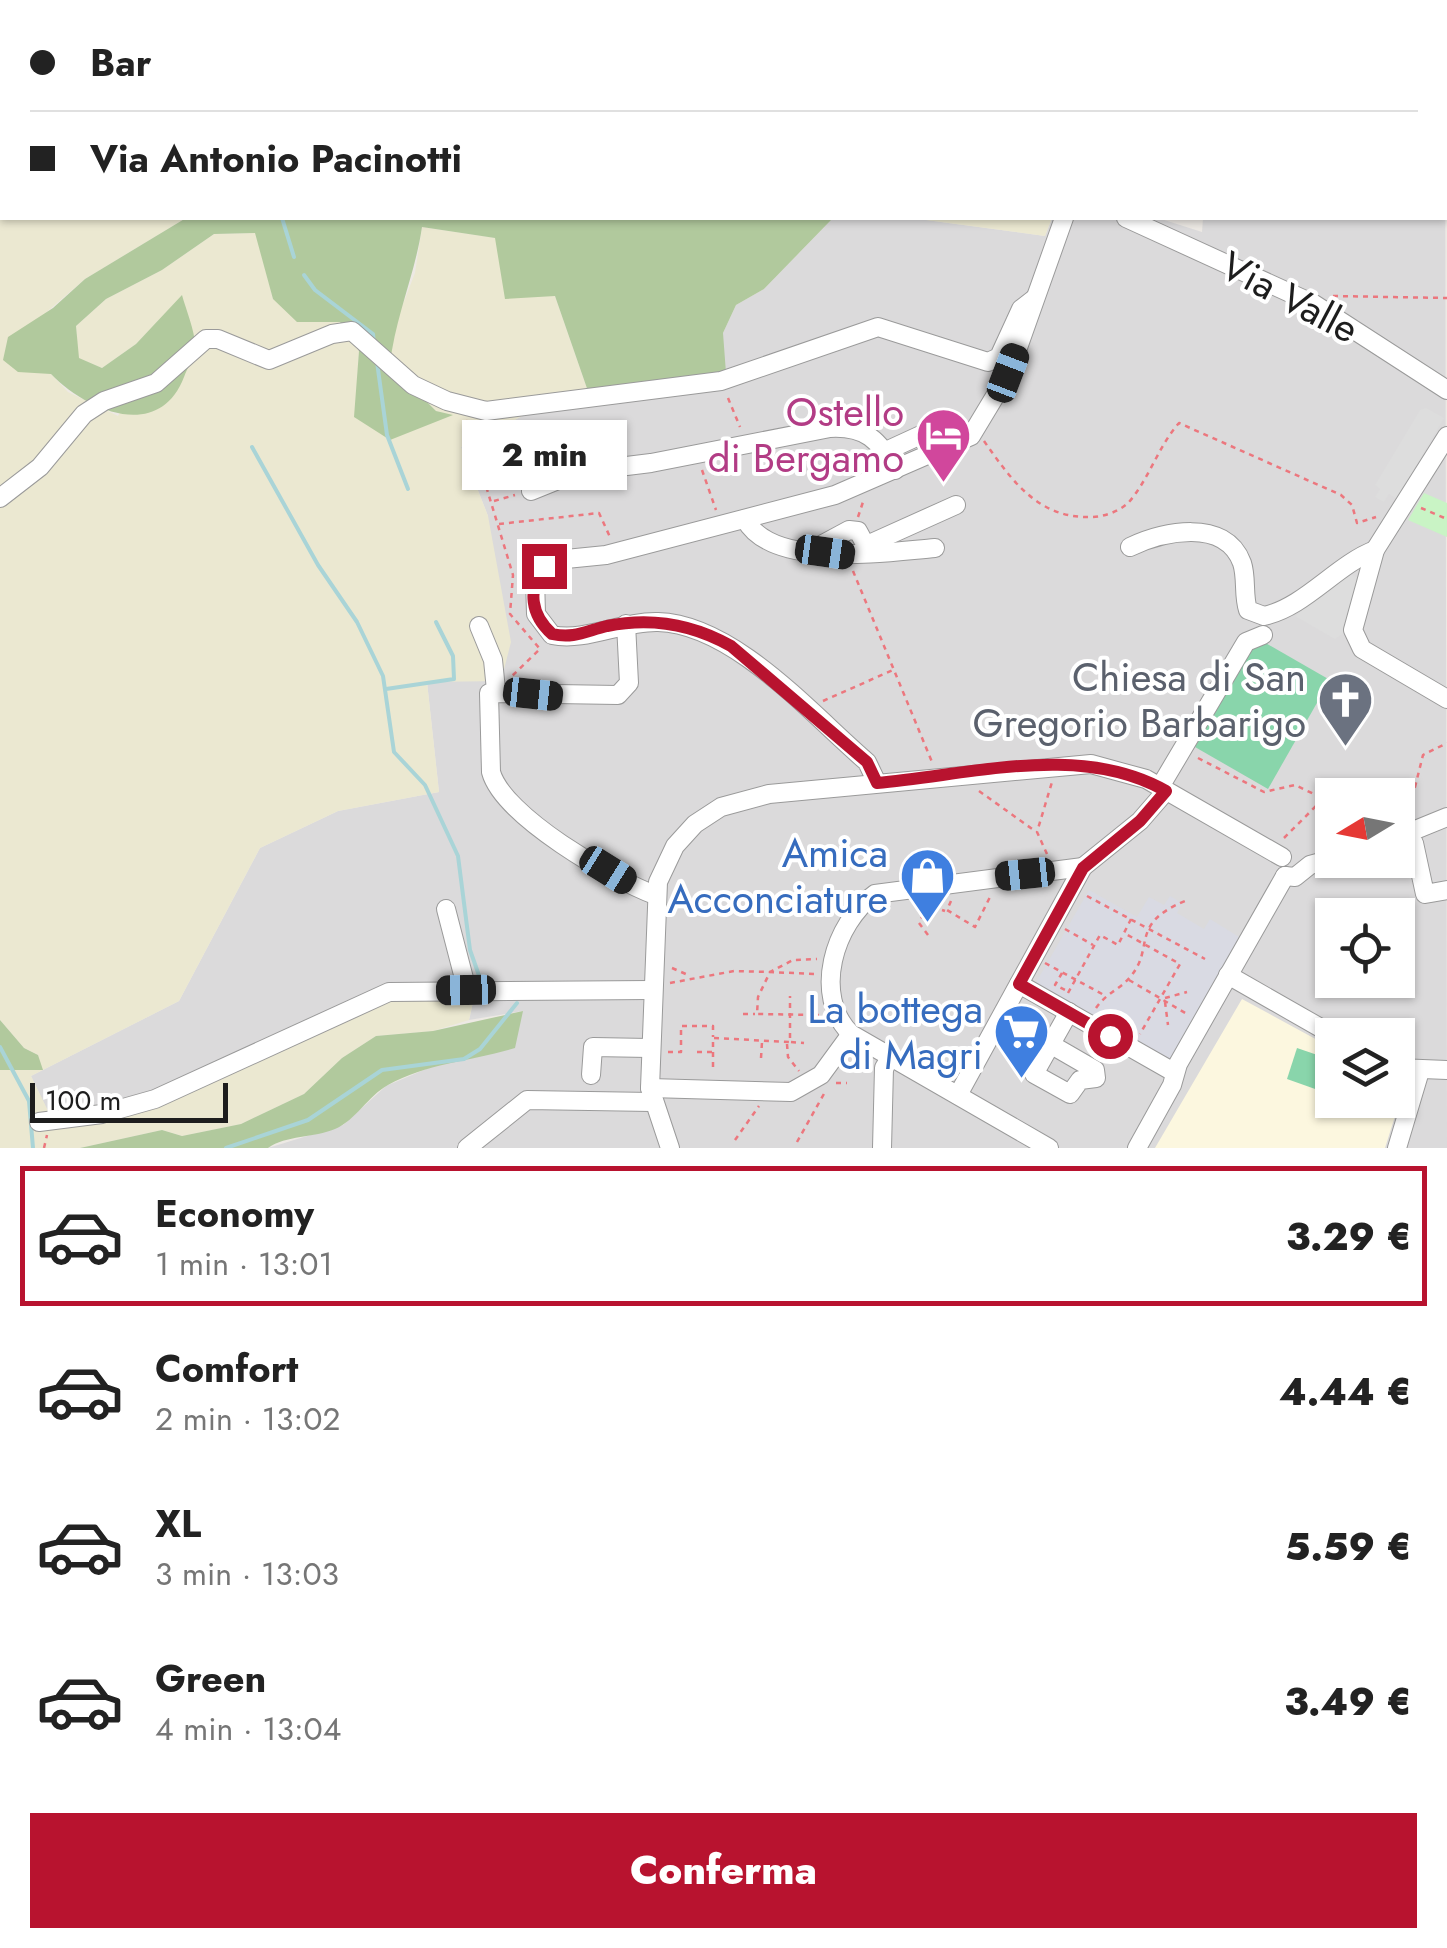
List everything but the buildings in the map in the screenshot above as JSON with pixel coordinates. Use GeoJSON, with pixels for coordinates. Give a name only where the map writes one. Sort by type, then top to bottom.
{"type":"FeatureCollection","features":[{"type":"Feature","properties":{"kind":"street"},"geometry":{"type":"LineString","coordinates":[[877,783],[867,762],[731,646],[674,624],[626,624],[580,636],[552,634],[533,603],[536,578],[544,566],[722,526],[858,486],[964,440],[976,430],[1008,373],[1063,220]]}},
{"type":"Feature","properties":{"kind":"street","name":"Via Valle"},"geometry":{"type":"LineString","coordinates":[[1130,220],[1314,304],[1447,390]]}},
{"type":"Feature","properties":{"kind":"street"},"geometry":{"type":"LineString","coordinates":[[0,498],[40,467],[84,414],[104,401],[156,383],[206,339],[218,339],[269,360],[332,334],[352,332],[413,385],[468,408],[524,408],[721,381],[878,327],[979,362],[993,361],[1003,351],[1021,309],[1034,299]]}},
{"type":"Feature","properties":{"kind":"street"},"geometry":{"type":"LineString","coordinates":[[531,491],[578,472],[848,427],[870,435],[886,450],[895,470]]}},
{"type":"Feature","properties":{"kind":"street"},"geometry":{"type":"LineString","coordinates":[[886,450],[936,428]]}},
{"type":"Feature","properties":{"kind":"street"},"geometry":{"type":"LineString","coordinates":[[1447,436],[1375,550],[1353,630],[1356,643],[1447,699]]}},
{"type":"Feature","properties":{"kind":"street"},"geometry":{"type":"LineString","coordinates":[[745,518],[757,536],[772,543],[847,556],[956,505]]}},
{"type":"Feature","properties":{"kind":"street"},"geometry":{"type":"LineString","coordinates":[[810,551],[850,530],[858,530],[869,549]]}},
{"type":"Feature","properties":{"kind":"street"},"geometry":{"type":"LineString","coordinates":[[1130,547],[1154,536],[1185,530],[1220,541],[1242,562],[1248,610],[1264,616],[1284,608],[1349,562],[1375,550]]}},
{"type":"Feature","properties":{"kind":"street"},"geometry":{"type":"LineString","coordinates":[[869,549],[935,548]]}},
{"type":"Feature","properties":{"kind":"street"},"geometry":{"type":"LineString","coordinates":[[626,624],[630,672],[624,692],[609,697],[501,690],[488,697],[490,754],[494,783],[517,812],[655,896]]}},
{"type":"Feature","properties":{"kind":"street"},"geometry":{"type":"LineString","coordinates":[[479,626],[501,690]]}},
{"type":"Feature","properties":{"kind":"street"},"geometry":{"type":"LineString","coordinates":[[958,1095],[1083,868],[1140,821],[1163,789],[1246,642],[1263,636]]}},
{"type":"Feature","properties":{"kind":"street"},"geometry":{"type":"LineString","coordinates":[[670,1148],[651,1094],[655,896],[667,861],[684,833],[721,807],[753,796],[1090,764],[1130,773],[1292,855],[1315,857]]}},
{"type":"Feature","properties":{"kind":"street"},"geometry":{"type":"LineString","coordinates":[[1415,835],[1447,817]]}},
{"type":"Feature","properties":{"kind":"street"},"geometry":{"type":"LineString","coordinates":[[1415,838],[1447,829]]}},
{"type":"Feature","properties":{"kind":"street"},"geometry":{"type":"LineString","coordinates":[[1123,1148],[1286,876],[1279,867],[1292,855],[1315,851]]}},
{"type":"Feature","properties":{"kind":"street"},"geometry":{"type":"LineString","coordinates":[[1050,1148],[851,1034],[836,1015],[832,967],[855,913],[876,894],[1083,868]]}},
{"type":"Feature","properties":{"kind":"street"},"geometry":{"type":"LineString","coordinates":[[1415,872],[1424,894],[1447,890]]}},
{"type":"Feature","properties":{"kind":"street"},"geometry":{"type":"LineString","coordinates":[[446,909],[466,990]]}},
{"type":"Feature","properties":{"kind":"street"},"geometry":{"type":"LineString","coordinates":[[1228,975],[1315,1025]]}},
{"type":"Feature","properties":{"kind":"street"},"geometry":{"type":"LineString","coordinates":[[1019,984],[1132,1048],[1174,1067]]}},
{"type":"Feature","properties":{"kind":"street"},"geometry":{"type":"LineString","coordinates":[[39,1122],[102,1114],[155,1099],[388,992],[656,986]]}},
{"type":"Feature","properties":{"kind":"street"},"geometry":{"type":"LineString","coordinates":[[1050,1044],[1069,1012]]}},
{"type":"Feature","properties":{"kind":"street"},"geometry":{"type":"LineString","coordinates":[[467,1148],[527,1100],[791,1092],[821,1076],[851,1034]]}},
{"type":"Feature","properties":{"kind":"street"},"geometry":{"type":"LineString","coordinates":[[591,1075],[592,1047],[654,1050]]}},
{"type":"Feature","properties":{"kind":"street"},"geometry":{"type":"LineString","coordinates":[[882,1148],[884,1068],[890,1058]]}},
{"type":"Feature","properties":{"kind":"street"},"geometry":{"type":"LineString","coordinates":[[1137,1148],[1172,1086],[1174,1067]]}},
{"type":"Feature","properties":{"kind":"street"},"geometry":{"type":"LineString","coordinates":[[1415,1070],[1447,1070]]}},
{"type":"Feature","properties":{"kind":"street"},"geometry":{"type":"LineString","coordinates":[[1397,1148],[1420,1071]]}},
{"type":"Feature","properties":{"kind":"path"},"geometry":{"type":"LineString","coordinates":[[1314,304],[1328,296],[1447,298]]}},
{"type":"Feature","properties":{"kind":"path"},"geometry":{"type":"LineString","coordinates":[[721,381],[746,442]]}},
{"type":"Feature","properties":{"kind":"path"},"geometry":{"type":"LineString","coordinates":[[468,408],[465,426],[513,576],[510,614],[540,649],[501,690]]}},
{"type":"Feature","properties":{"kind":"path"},"geometry":{"type":"LineString","coordinates":[[976,430],[1024,493],[1045,508],[1070,516],[1105,516],[1122,507],[1179,423],[1341,495],[1352,506],[1357,523],[1382,514]]}},
{"type":"Feature","properties":{"kind":"path"},"geometry":{"type":"LineString","coordinates":[[697,455],[722,526]]}},
{"type":"Feature","properties":{"kind":"path"},"geometry":{"type":"LineString","coordinates":[[853,518],[864,507],[858,486]]}},
{"type":"Feature","properties":{"kind":"path"},"geometry":{"type":"LineString","coordinates":[[492,502],[531,491]]}},
{"type":"Feature","properties":{"kind":"path"},"geometry":{"type":"LineString","coordinates":[[1408,502],[1447,519]]}},
{"type":"Feature","properties":{"kind":"path"},"geometry":{"type":"LineString","coordinates":[[498,524],[599,514],[617,552]]}},
{"type":"Feature","properties":{"kind":"path"},"geometry":{"type":"LineString","coordinates":[[847,556],[933,764]]}},
{"type":"Feature","properties":{"kind":"path"},"geometry":{"type":"LineString","coordinates":[[827,697],[894,669]]}},
{"type":"Feature","properties":{"kind":"path"},"geometry":{"type":"LineString","coordinates":[[1415,787],[1423,755],[1447,743]]}},
{"type":"Feature","properties":{"kind":"path"},"geometry":{"type":"LineString","coordinates":[[1176,761],[1203,759],[1264,792],[1295,785],[1315,795]]}},
{"type":"Feature","properties":{"kind":"path"},"geometry":{"type":"LineString","coordinates":[[1037,832],[1052,775]]}},
{"type":"Feature","properties":{"kind":"path"},"geometry":{"type":"LineString","coordinates":[[975,788],[1037,832],[1048,860]]}},
{"type":"Feature","properties":{"kind":"path"},"geometry":{"type":"LineString","coordinates":[[1292,855],[1315,818]]}},
{"type":"Feature","properties":{"kind":"path"},"geometry":{"type":"LineString","coordinates":[[928,935],[919,923],[928,905],[947,910],[975,927],[1000,877]]}},
{"type":"Feature","properties":{"kind":"path"},"geometry":{"type":"LineString","coordinates":[[947,910],[961,882]]}},
{"type":"Feature","properties":{"kind":"path"},"geometry":{"type":"LineString","coordinates":[[1072,888],[1205,959]]}},
{"type":"Feature","properties":{"kind":"path"},"geometry":{"type":"LineString","coordinates":[[1088,1023],[1106,996],[1128,980],[1148,928],[1167,909],[1184,901]]}},
{"type":"Feature","properties":{"kind":"path"},"geometry":{"type":"LineString","coordinates":[[1075,978],[1100,934],[1118,944],[1131,920]]}},
{"type":"Feature","properties":{"kind":"path"},"geometry":{"type":"LineString","coordinates":[[1052,922],[1094,946]]}},
{"type":"Feature","properties":{"kind":"path"},"geometry":{"type":"LineString","coordinates":[[1124,933],[1180,964],[1132,1048]]}},
{"type":"Feature","properties":{"kind":"path"},"geometry":{"type":"LineString","coordinates":[[1034,957],[1106,996]]}},
{"type":"Feature","properties":{"kind":"path"},"geometry":{"type":"LineString","coordinates":[[757,1014],[758,997],[770,972],[792,960],[832,967]]}},
{"type":"Feature","properties":{"kind":"path"},"geometry":{"type":"LineString","coordinates":[[662,962],[690,977]]}},
{"type":"Feature","properties":{"kind":"path"},"geometry":{"type":"LineString","coordinates":[[656,986],[690,977],[832,967]]}},
{"type":"Feature","properties":{"kind":"path"},"geometry":{"type":"LineString","coordinates":[[1063,972],[1056,985],[1069,992]]}},
{"type":"Feature","properties":{"kind":"path"},"geometry":{"type":"LineString","coordinates":[[1128,980],[1202,1022]]}},
{"type":"Feature","properties":{"kind":"path"},"geometry":{"type":"LineString","coordinates":[[1162,998],[1187,992]]}},
{"type":"Feature","properties":{"kind":"path"},"geometry":{"type":"LineString","coordinates":[[790,996],[788,1057],[809,1084]]}},
{"type":"Feature","properties":{"kind":"path"},"geometry":{"type":"LineString","coordinates":[[1162,998],[1168,1025]]}},
{"type":"Feature","properties":{"kind":"path"},"geometry":{"type":"LineString","coordinates":[[742,1014],[836,1015]]}},
{"type":"Feature","properties":{"kind":"path"},"geometry":{"type":"LineString","coordinates":[[654,1050],[681,1052],[681,1026],[714,1026],[713,1067]]}},
{"type":"Feature","properties":{"kind":"path"},"geometry":{"type":"LineString","coordinates":[[714,1038],[804,1043]]}},
{"type":"Feature","properties":{"kind":"path"},"geometry":{"type":"LineString","coordinates":[[761,1058],[762,1041]]}},
{"type":"Feature","properties":{"kind":"path"},"geometry":{"type":"LineString","coordinates":[[697,1052],[714,1052]]}},
{"type":"Feature","properties":{"kind":"path"},"geometry":{"type":"LineString","coordinates":[[797,1142],[830,1084],[847,1083]]}},
{"type":"Feature","properties":{"kind":"path"},"geometry":{"type":"LineString","coordinates":[[735,1140],[768,1092]]}},
{"type":"Feature","properties":{"kind":"shaded area"},"geometry":{"type":"Polygon","coordinates":[[[0,220],[183,220],[85,279],[35,322],[51,374],[68,392],[118,416],[182,296],[136,344],[102,368],[78,358],[76,326],[106,299],[162,270],[214,234],[256,233],[273,299],[340,322],[359,351],[355,417],[452,416],[436,411],[390,365],[394,327],[415,273],[422,227],[496,238],[555,296],[590,397],[532,411],[461,447],[488,516],[511,642],[501,681],[427,682],[439,792],[338,811],[260,848],[179,1001],[31,1076],[57,1129],[157,1105],[386,1002],[474,998],[469,1020],[433,1031],[376,1036],[342,1058],[304,1094],[241,1124],[182,1136],[162,1130],[80,1148],[0,1148],[0,1070],[42,1070],[38,1055],[24,1048],[0,1020],[0,220]]]}},
{"type":"Feature","properties":{"kind":"shaded area"},"geometry":{"type":"Polygon","coordinates":[[[831,220],[926,220],[1045,236],[1051,220],[1164,220],[1202,232],[1203,220],[1445,220],[1447,1148],[268,1148],[343,1125],[386,1086],[426,1069],[523,1011],[469,1020],[474,998],[157,1105],[56,1129],[31,1076],[179,1001],[260,848],[338,811],[439,792],[427,682],[488,516],[461,447],[532,411],[723,333],[736,305],[764,289],[831,220]]]}},
{"type":"Feature","properties":{"kind":"shaded area"},"geometry":{"type":"Polygon","coordinates":[[[926,220],[1051,220],[1045,236],[926,220]]]}},
{"type":"Feature","properties":{"kind":"shaded area"},"geometry":{"type":"Polygon","coordinates":[[[1426,408],[1444,418],[1397,499],[1389,494],[1384,502],[1375,497],[1380,489],[1375,485],[1420,410],[1426,408]]]}},
{"type":"Feature","properties":{"kind":"shaded area"},"geometry":{"type":"Polygon","coordinates":[[[1349,574],[1358,578],[1344,633],[1335,639],[1295,616],[1349,574]]]}},
{"type":"Feature","properties":{"kind":"shaded area"},"geometry":{"type":"Polygon","coordinates":[[[1089,890],[1137,917],[1149,897],[1164,905],[1170,896],[1182,903],[1177,913],[1204,929],[1210,919],[1239,937],[1169,1063],[1034,986],[1089,890]]]}},
{"type":"Feature","properties":{"kind":"shaded area"},"geometry":{"type":"Polygon","coordinates":[[[1242,999],[1315,1039],[1315,1118],[1394,1118],[1385,1148],[1155,1148],[1242,999]]]}},
{"type":"Feature","properties":{"kind":"green space"},"geometry":{"type":"Polygon","coordinates":[[[183,220],[831,220],[764,289],[736,305],[723,333],[726,373],[590,397],[555,296],[505,299],[495,238],[422,227],[390,365],[436,411],[453,415],[390,440],[354,417],[359,351],[340,322],[297,322],[273,299],[255,233],[214,234],[162,270],[106,299],[76,326],[79,358],[102,368],[136,344],[182,295],[194,336],[194,352],[173,397],[158,409],[140,414],[102,408],[83,399],[51,374],[18,372],[3,360],[8,337],[53,308],[85,279],[183,220]]]}},
{"type":"Feature","properties":{"kind":"green space"},"geometry":{"type":"Polygon","coordinates":[[[1424,493],[1447,503],[1447,537],[1408,520],[1424,493]]]}},
{"type":"Feature","properties":{"kind":"green space"},"geometry":{"type":"Polygon","coordinates":[[[1257,638],[1330,680],[1268,789],[1195,747],[1257,638]]]}},
{"type":"Feature","properties":{"kind":"green space"},"geometry":{"type":"Polygon","coordinates":[[[523,1011],[515,1048],[403,1078],[327,1132],[268,1148],[80,1148],[162,1130],[182,1136],[241,1124],[304,1094],[342,1058],[376,1036],[433,1031],[523,1011]]]}},
{"type":"Feature","properties":{"kind":"green space"},"geometry":{"type":"Polygon","coordinates":[[[0,1020],[24,1048],[38,1055],[43,1070],[0,1070],[0,1020]]]}},
{"type":"Feature","properties":{"kind":"green space"},"geometry":{"type":"Polygon","coordinates":[[[1297,1048],[1315,1054],[1315,1089],[1287,1079],[1297,1048]]]}},
{"type":"Feature","properties":{"kind":"waterway"},"geometry":{"type":"LineString","coordinates":[[283,220],[294,257]]}},
{"type":"Feature","properties":{"kind":"waterway"},"geometry":{"type":"LineString","coordinates":[[304,275],[315,290],[373,334],[374,343]]}},
{"type":"Feature","properties":{"kind":"waterway"},"geometry":{"type":"LineString","coordinates":[[377,362],[387,435],[408,489]]}},
{"type":"Feature","properties":{"kind":"waterway"},"geometry":{"type":"LineString","coordinates":[[252,447],[318,565],[357,622],[383,676],[394,752],[425,785],[458,856],[470,950],[482,984]]}},
{"type":"Feature","properties":{"kind":"waterway"},"geometry":{"type":"LineString","coordinates":[[386,689],[454,679],[453,656],[436,622]]}},
{"type":"Feature","properties":{"kind":"waterway"},"geometry":{"type":"LineString","coordinates":[[226,1148],[308,1120],[382,1070],[464,1059],[480,1049],[517,1003]]}},
{"type":"Feature","properties":{"kind":"waterway"},"geometry":{"type":"LineString","coordinates":[[0,1047],[29,1101],[33,1148]]}},
{"type":"Feature","properties":{"kind":"place","name":"Ostello di Bergamo"},"geometry":{"type":"Point","coordinates":[943,484]}},
{"type":"Feature","properties":{"kind":"place","name":"Chiesa di San Gregorio Barbarigo"},"geometry":{"type":"Point","coordinates":[1345,749]}},
{"type":"Feature","properties":{"kind":"place","name":"Amica Acconciature"},"geometry":{"type":"Point","coordinates":[927,925]}},
{"type":"Feature","properties":{"kind":"place","name":"La bottega di Magri"},"geometry":{"type":"Point","coordinates":[1022,1081]}},
{"type":"Feature","properties":{"kind":"route"},"geometry":{"type":"LineString","coordinates":[[544,566],[536,578],[533,603],[543,626],[552,634],[567,638],[608,626],[657,622],[712,635],[731,646],[867,762],[877,783],[1090,764],[1130,773],[1166,791],[1140,821],[1083,868],[1019,984],[1110,1036]]}}]}
